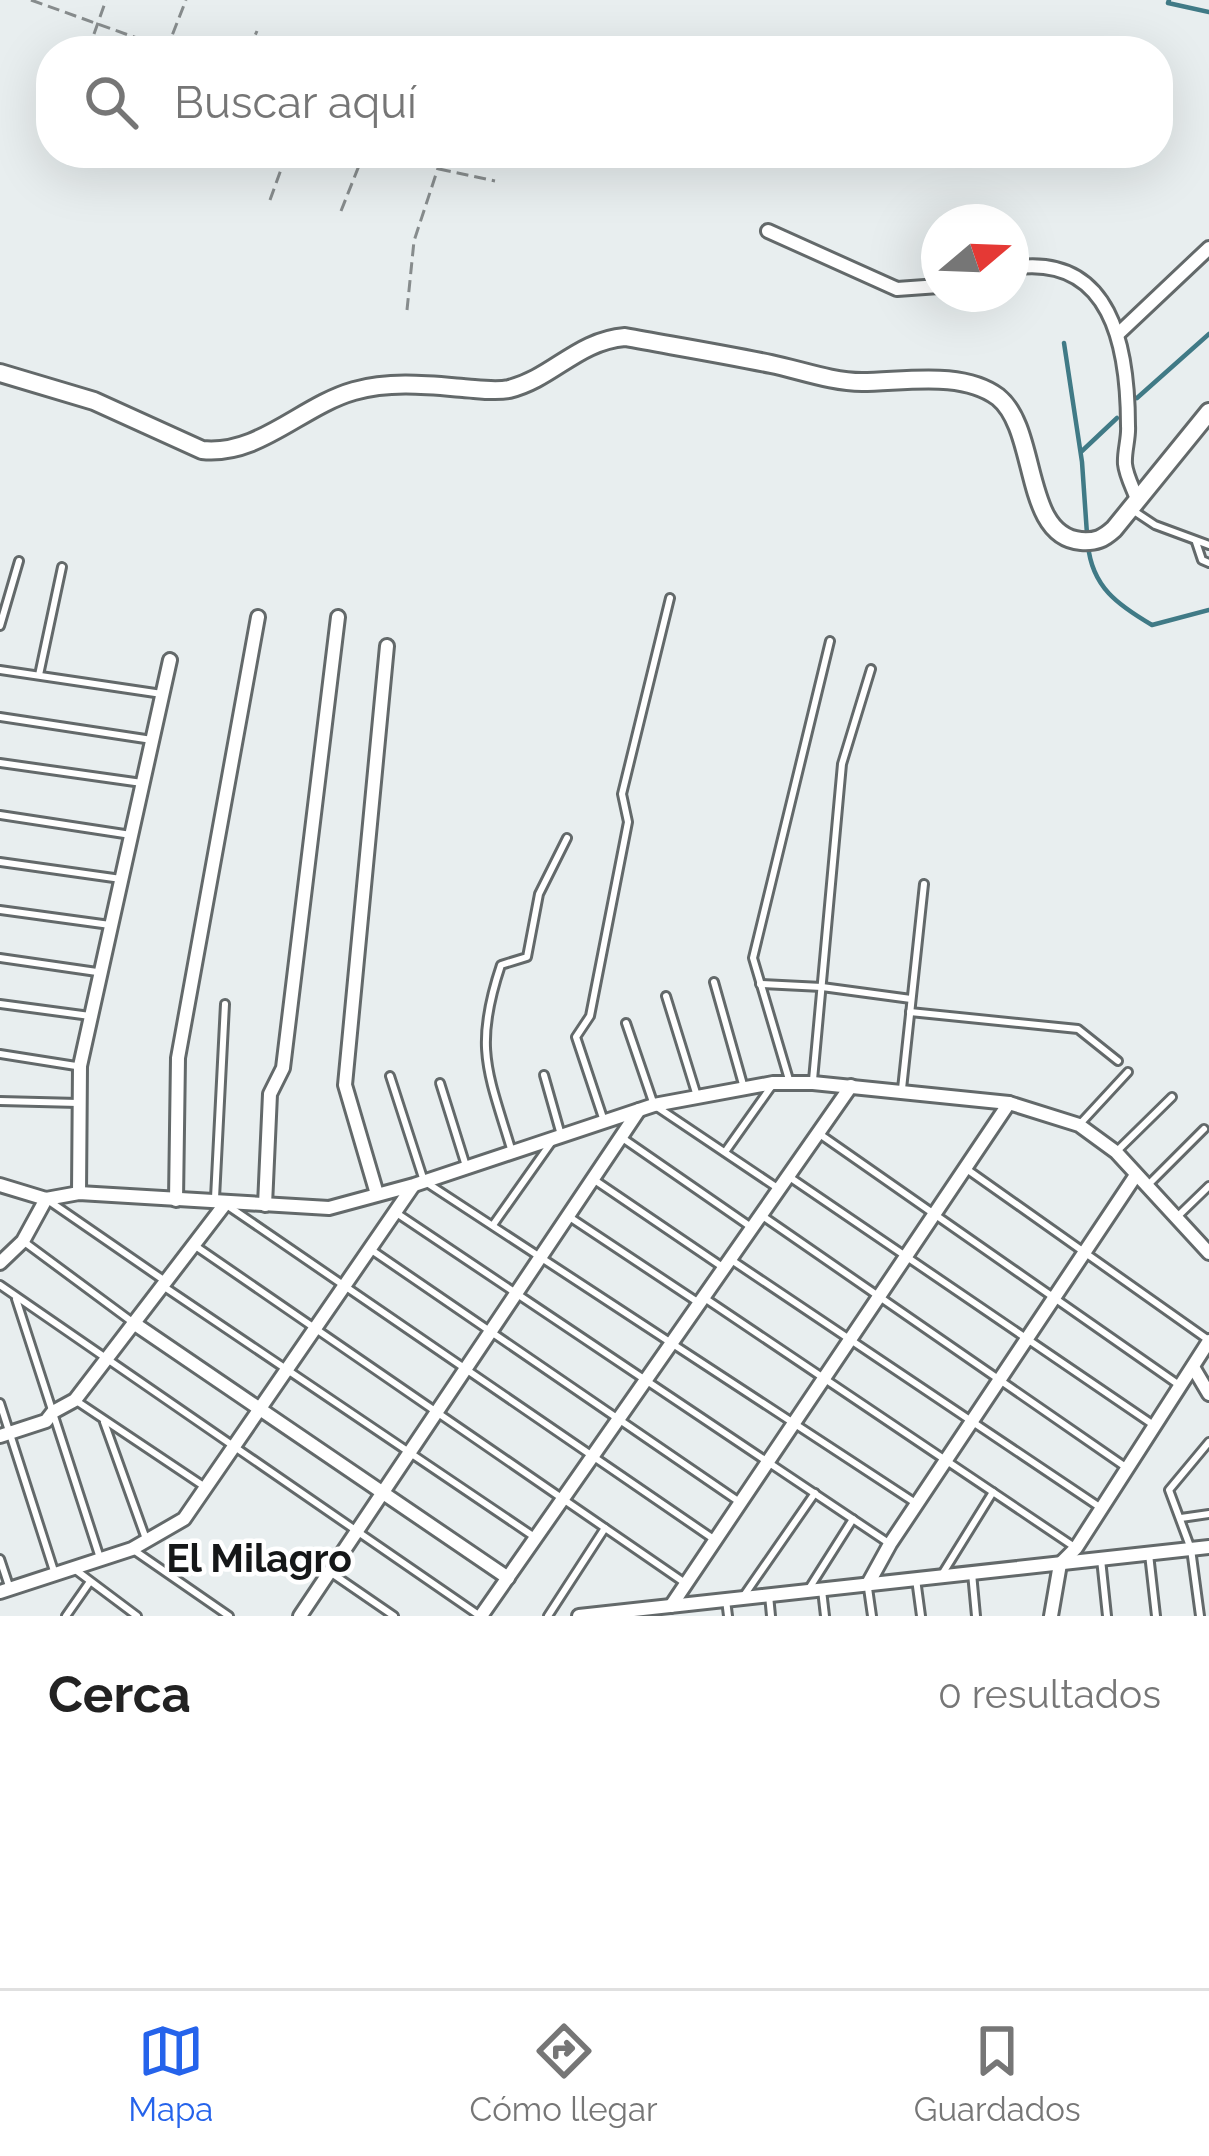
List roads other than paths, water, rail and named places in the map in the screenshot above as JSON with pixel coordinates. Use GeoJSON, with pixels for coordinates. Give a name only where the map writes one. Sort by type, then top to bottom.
{"type":"FeatureCollection","features":[{"type":"Feature","properties":{"kind":"main road"},"geometry":{"type":"LineString","coordinates":[[0,373],[94,400],[202,450],[221,452],[268,436],[317,404],[356,390],[409,384],[504,391],[535,378],[581,348],[610,338],[626,337],[855,382],[940,380],[995,395],[1013,413],[1024,439],[1036,496],[1053,527],[1072,540],[1094,542],[1109,534],[1209,412]]}},
{"type":"Feature","properties":{"kind":"street"},"geometry":{"type":"LineString","coordinates":[[768,231],[897,289],[921,287]]}},
{"type":"Feature","properties":{"kind":"street"},"geometry":{"type":"LineString","coordinates":[[1118,334],[1209,248]]}},
{"type":"Feature","properties":{"kind":"street"},"geometry":{"type":"LineString","coordinates":[[1029,268],[1066,269],[1081,278],[1118,334],[1129,428],[1125,464],[1133,504]]}},
{"type":"Feature","properties":{"kind":"street"},"geometry":{"type":"LineString","coordinates":[[176,1200],[178,1058],[257,617]]}},
{"type":"Feature","properties":{"kind":"street"},"geometry":{"type":"LineString","coordinates":[[266,1205],[270,1094],[283,1068],[338,617]]}},
{"type":"Feature","properties":{"kind":"street"},"geometry":{"type":"LineString","coordinates":[[376,1194],[345,1085],[387,646]]}},
{"type":"Feature","properties":{"kind":"street"},"geometry":{"type":"LineString","coordinates":[[79,1193],[80,1066],[170,660]]}},
{"type":"Feature","properties":{"kind":"street"},"geometry":{"type":"LineString","coordinates":[[0,1185],[46,1199],[79,1193],[329,1208],[655,1105],[773,1083],[813,1083],[1009,1103],[1079,1125],[1116,1152],[1209,1251]]}},
{"type":"Feature","properties":{"kind":"street"},"geometry":{"type":"LineString","coordinates":[[480,1616],[851,1086]]}},
{"type":"Feature","properties":{"kind":"street"},"geometry":{"type":"LineString","coordinates":[[671,1611],[1009,1103]]}},
{"type":"Feature","properties":{"kind":"street"},"geometry":{"type":"LineString","coordinates":[[303,1615],[640,1109]]}},
{"type":"Feature","properties":{"kind":"street"},"geometry":{"type":"LineString","coordinates":[[868,1584],[1085,1252],[1142,1180]]}},
{"type":"Feature","properties":{"kind":"street"},"geometry":{"type":"LineString","coordinates":[[5,1591],[147,1543],[184,1519],[419,1183]]}},
{"type":"Feature","properties":{"kind":"street"},"geometry":{"type":"LineString","coordinates":[[0,1263],[23,1241],[46,1199]]}},
{"type":"Feature","properties":{"kind":"street"},"geometry":{"type":"LineString","coordinates":[[5,1434],[46,1421],[75,1400],[194,1245],[220,1203]]}},
{"type":"Feature","properties":{"kind":"street"},"geometry":{"type":"LineString","coordinates":[[135,1324],[508,1578]]}},
{"type":"Feature","properties":{"kind":"street"},"geometry":{"type":"LineString","coordinates":[[1051,1616],[1060,1564],[1076,1548],[1209,1341]]}},
{"type":"Feature","properties":{"kind":"street"},"geometry":{"type":"LineString","coordinates":[[1192,1367],[1209,1394]]}},
{"type":"Feature","properties":{"kind":"street"},"geometry":{"type":"LineString","coordinates":[[579,1616],[671,1611],[744,1597],[1209,1547]]}},
{"type":"Feature","properties":{"kind":"lane"},"geometry":{"type":"LineString","coordinates":[[1133,504],[1155,525],[1209,544]]}},
{"type":"Feature","properties":{"kind":"lane"},"geometry":{"type":"LineString","coordinates":[[1196,542],[1202,560],[1209,563]]}},
{"type":"Feature","properties":{"kind":"lane"},"geometry":{"type":"LineString","coordinates":[[0,626],[19,561]]}},
{"type":"Feature","properties":{"kind":"lane"},"geometry":{"type":"LineString","coordinates":[[39,676],[62,567]]}},
{"type":"Feature","properties":{"kind":"lane"},"geometry":{"type":"LineString","coordinates":[[604,1121],[576,1037],[590,1016],[628,822],[622,794],[670,598]]}},
{"type":"Feature","properties":{"kind":"lane"},"geometry":{"type":"LineString","coordinates":[[790,1083],[753,958],[830,641]]}},
{"type":"Feature","properties":{"kind":"lane"},"geometry":{"type":"LineString","coordinates":[[813,1083],[842,764],[871,669]]}},
{"type":"Feature","properties":{"kind":"lane"},"geometry":{"type":"LineString","coordinates":[[0,670],[162,694]]}},
{"type":"Feature","properties":{"kind":"lane"},"geometry":{"type":"LineString","coordinates":[[0,716],[152,740]]}},
{"type":"Feature","properties":{"kind":"lane"},"geometry":{"type":"LineString","coordinates":[[0,764],[142,783]]}},
{"type":"Feature","properties":{"kind":"lane"},"geometry":{"type":"LineString","coordinates":[[0,815],[130,835]]}},
{"type":"Feature","properties":{"kind":"lane"},"geometry":{"type":"LineString","coordinates":[[512,1152],[484,1060],[486,1010],[501,965],[527,957],[539,894],[568,838]]}},
{"type":"Feature","properties":{"kind":"lane"},"geometry":{"type":"LineString","coordinates":[[0,862],[121,879]]}},
{"type":"Feature","properties":{"kind":"lane"},"geometry":{"type":"LineString","coordinates":[[902,1092],[924,884]]}},
{"type":"Feature","properties":{"kind":"lane"},"geometry":{"type":"LineString","coordinates":[[0,910],[110,925]]}},
{"type":"Feature","properties":{"kind":"lane"},"geometry":{"type":"LineString","coordinates":[[0,958],[101,972]]}},
{"type":"Feature","properties":{"kind":"lane"},"geometry":{"type":"LineString","coordinates":[[714,982],[744,1088]]}},
{"type":"Feature","properties":{"kind":"lane"},"geometry":{"type":"LineString","coordinates":[[760,984],[912,1000]]}},
{"type":"Feature","properties":{"kind":"lane"},"geometry":{"type":"LineString","coordinates":[[666,996],[697,1097]]}},
{"type":"Feature","properties":{"kind":"lane"},"geometry":{"type":"LineString","coordinates":[[0,1004],[90,1016]]}},
{"type":"Feature","properties":{"kind":"lane"},"geometry":{"type":"LineString","coordinates":[[225,1004],[220,1203],[715,1540]]}},
{"type":"Feature","properties":{"kind":"lane"},"geometry":{"type":"LineString","coordinates":[[910,1012],[1078,1030],[1118,1061]]}},
{"type":"Feature","properties":{"kind":"lane"},"geometry":{"type":"LineString","coordinates":[[626,1023],[655,1105],[779,1189]]}},
{"type":"Feature","properties":{"kind":"lane"},"geometry":{"type":"LineString","coordinates":[[0,1054],[80,1066]]}},
{"type":"Feature","properties":{"kind":"lane"},"geometry":{"type":"LineString","coordinates":[[1079,1125],[1128,1072]]}},
{"type":"Feature","properties":{"kind":"lane"},"geometry":{"type":"LineString","coordinates":[[493,1225],[558,1136],[544,1075]]}},
{"type":"Feature","properties":{"kind":"lane"},"geometry":{"type":"LineString","coordinates":[[390,1076],[419,1183],[493,1225],[917,1504]]}},
{"type":"Feature","properties":{"kind":"lane"},"geometry":{"type":"LineString","coordinates":[[440,1083],[466,1167]]}},
{"type":"Feature","properties":{"kind":"lane"},"geometry":{"type":"LineString","coordinates":[[725,1152],[773,1083]]}},
{"type":"Feature","properties":{"kind":"lane"},"geometry":{"type":"LineString","coordinates":[[1116,1152],[1172,1097]]}},
{"type":"Feature","properties":{"kind":"lane"},"geometry":{"type":"LineString","coordinates":[[0,1101],[78,1103]]}},
{"type":"Feature","properties":{"kind":"lane"},"geometry":{"type":"LineString","coordinates":[[1142,1180],[1204,1129]]}},
{"type":"Feature","properties":{"kind":"lane"},"geometry":{"type":"LineString","coordinates":[[818,1133],[1180,1386]]}},
{"type":"Feature","properties":{"kind":"lane"},"geometry":{"type":"LineString","coordinates":[[621,1137],[879,1297],[1127,1468]]}},
{"type":"Feature","properties":{"kind":"lane"},"geometry":{"type":"LineString","coordinates":[[965,1168],[1209,1341]]}},
{"type":"Feature","properties":{"kind":"lane"},"geometry":{"type":"LineString","coordinates":[[788,1176],[1155,1425]]}},
{"type":"Feature","properties":{"kind":"lane"},"geometry":{"type":"LineString","coordinates":[[593,1179],[850,1340],[1102,1508]]}},
{"type":"Feature","properties":{"kind":"lane"},"geometry":{"type":"LineString","coordinates":[[1177,1217],[1209,1186]]}},
{"type":"Feature","properties":{"kind":"lane"},"geometry":{"type":"LineString","coordinates":[[46,1199],[286,1370],[536,1538]]}},
{"type":"Feature","properties":{"kind":"lane"},"geometry":{"type":"LineString","coordinates":[[395,1212],[890,1544]]}},
{"type":"Feature","properties":{"kind":"lane"},"geometry":{"type":"LineString","coordinates":[[568,1216],[824,1378],[1076,1548]]}},
{"type":"Feature","properties":{"kind":"lane"},"geometry":{"type":"LineString","coordinates":[[23,1241],[135,1324]]}},
{"type":"Feature","properties":{"kind":"lane"},"geometry":{"type":"LineString","coordinates":[[194,1245],[686,1584]]}},
{"type":"Feature","properties":{"kind":"lane"},"geometry":{"type":"LineString","coordinates":[[370,1249],[740,1503]]}},
{"type":"Feature","properties":{"kind":"lane"},"geometry":{"type":"LineString","coordinates":[[0,1285],[480,1616]]}},
{"type":"Feature","properties":{"kind":"lane"},"geometry":{"type":"LineString","coordinates":[[15,1296],[100,1558]]}},
{"type":"Feature","properties":{"kind":"lane"},"geometry":{"type":"LineString","coordinates":[[75,1400],[205,1487]]}},
{"type":"Feature","properties":{"kind":"lane"},"geometry":{"type":"LineString","coordinates":[[0,1403],[5,1434],[56,1574]]}},
{"type":"Feature","properties":{"kind":"lane"},"geometry":{"type":"LineString","coordinates":[[103,1418],[147,1543]]}},
{"type":"Feature","properties":{"kind":"lane"},"geometry":{"type":"LineString","coordinates":[[1200,1616],[1191,1549],[1169,1490],[1209,1442]]}},
{"type":"Feature","properties":{"kind":"lane"},"geometry":{"type":"LineString","coordinates":[[940,1577],[993,1492]]}},
{"type":"Feature","properties":{"kind":"lane"},"geometry":{"type":"LineString","coordinates":[[744,1597],[814,1493]]}},
{"type":"Feature","properties":{"kind":"lane"},"geometry":{"type":"LineString","coordinates":[[1181,1518],[1209,1514]]}},
{"type":"Feature","properties":{"kind":"lane"},"geometry":{"type":"LineString","coordinates":[[825,1616],[814,1590],[853,1519]]}},
{"type":"Feature","properties":{"kind":"lane"},"geometry":{"type":"LineString","coordinates":[[548,1616],[605,1528]]}},
{"type":"Feature","properties":{"kind":"lane"},"geometry":{"type":"LineString","coordinates":[[132,1549],[229,1616]]}},
{"type":"Feature","properties":{"kind":"lane"},"geometry":{"type":"LineString","coordinates":[[1149,1554],[1156,1616]]}},
{"type":"Feature","properties":{"kind":"lane"},"geometry":{"type":"LineString","coordinates":[[0,1559],[5,1591]]}},
{"type":"Feature","properties":{"kind":"lane"},"geometry":{"type":"LineString","coordinates":[[1101,1559],[1107,1616]]}},
{"type":"Feature","properties":{"kind":"lane"},"geometry":{"type":"LineString","coordinates":[[73,1568],[130,1614]]}},
{"type":"Feature","properties":{"kind":"lane"},"geometry":{"type":"LineString","coordinates":[[330,1572],[394,1616]]}},
{"type":"Feature","properties":{"kind":"lane"},"geometry":{"type":"LineString","coordinates":[[972,1573],[976,1616]]}},
{"type":"Feature","properties":{"kind":"lane"},"geometry":{"type":"LineString","coordinates":[[916,1579],[921,1616]]}},
{"type":"Feature","properties":{"kind":"lane"},"geometry":{"type":"LineString","coordinates":[[66,1616],[89,1583]]}},
{"type":"Feature","properties":{"kind":"lane"},"geometry":{"type":"LineString","coordinates":[[868,1584],[872,1616]]}},
{"type":"Feature","properties":{"kind":"lane"},"geometry":{"type":"LineString","coordinates":[[769,1595],[771,1616]]}},
{"type":"Feature","properties":{"kind":"lane"},"geometry":{"type":"LineString","coordinates":[[726,1600],[728,1616]]}},
{"type":"Feature","properties":{"kind":"waterway"},"geometry":{"type":"LineString","coordinates":[[1169,0],[1209,12]]}},
{"type":"Feature","properties":{"kind":"waterway"},"geometry":{"type":"LineString","coordinates":[[1137,398],[1209,334]]}},
{"type":"Feature","properties":{"kind":"waterway"},"geometry":{"type":"LineString","coordinates":[[1064,343],[1082,462],[1087,534]]}},
{"type":"Feature","properties":{"kind":"waterway"},"geometry":{"type":"LineString","coordinates":[[1082,451],[1117,418]]}},
{"type":"Feature","properties":{"kind":"waterway"},"geometry":{"type":"LineString","coordinates":[[1088,545],[1101,583],[1128,610],[1152,625],[1209,610]]}},
{"type":"Feature","properties":{"kind":"district","name":"El Milagro"},"geometry":{"type":"Point","coordinates":[259,1558]}}]}
